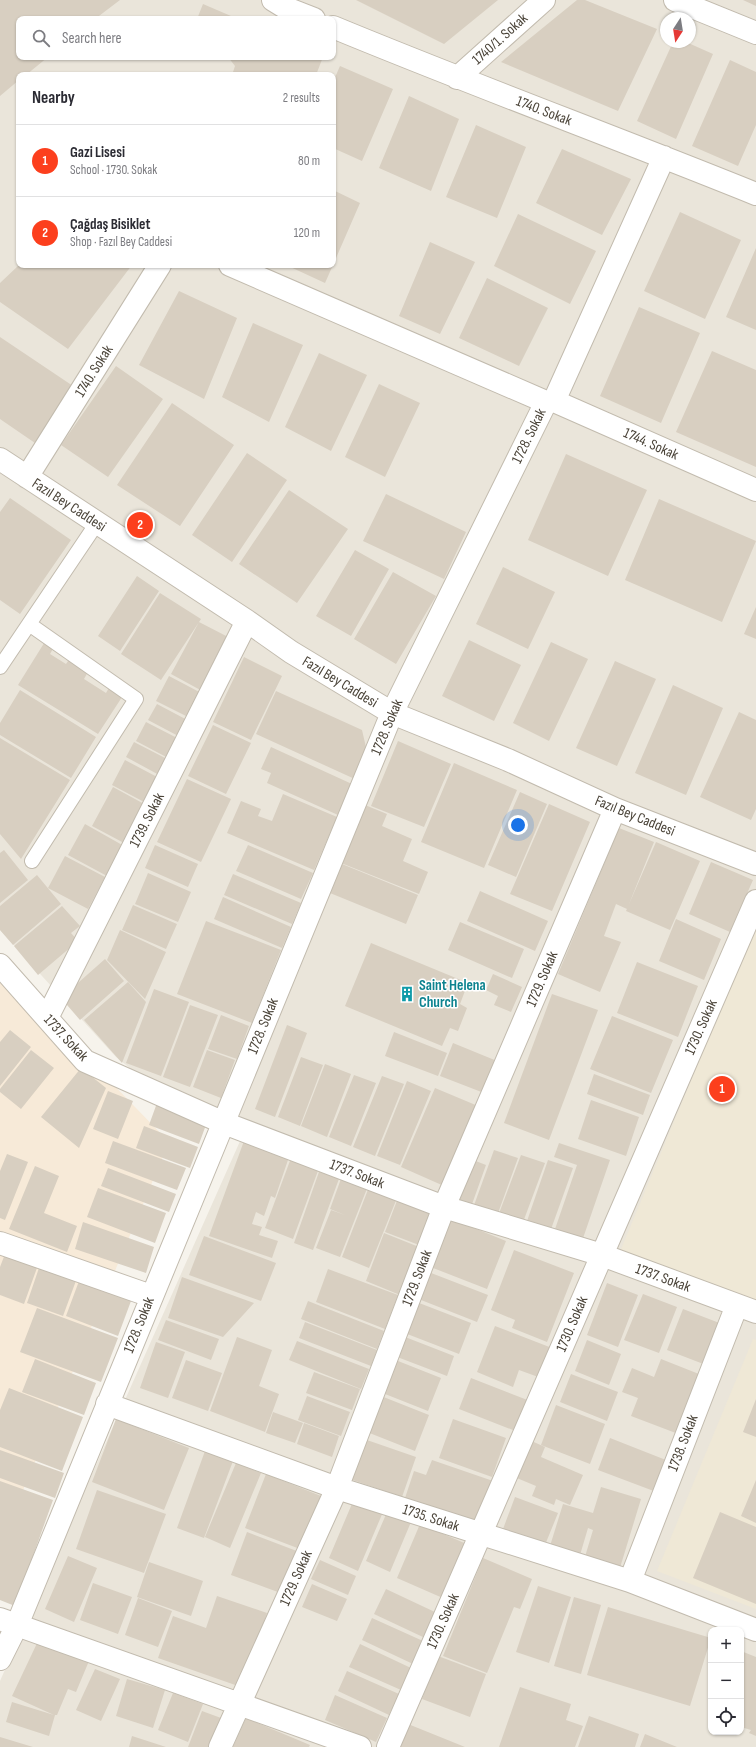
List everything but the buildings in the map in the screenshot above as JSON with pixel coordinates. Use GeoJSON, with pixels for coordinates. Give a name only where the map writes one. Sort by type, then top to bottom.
{"type":"FeatureCollection","features":[{"type":"Feature","properties":{"kind":"street"},"geometry":{"type":"LineString","coordinates":[[273,0],[286,8],[306,16]]}},
{"type":"Feature","properties":{"kind":"street","name":"1740/1. Sokak"},"geometry":{"type":"LineString","coordinates":[[456,78],[544,0]]}},
{"type":"Feature","properties":{"kind":"street"},"geometry":{"type":"LineString","coordinates":[[675,0],[756,33]]}},
{"type":"Feature","properties":{"kind":"street","name":"1740. Sokak"},"geometry":{"type":"LineString","coordinates":[[336,28],[456,78],[664,157],[756,194]]}},
{"type":"Feature","properties":{"kind":"street","name":"1728. Sokak"},"geometry":{"type":"LineString","coordinates":[[0,1659],[8,1622],[107,1404],[392,713],[550,402],[664,157]]}},
{"type":"Feature","properties":{"kind":"street","name":"1740. Sokak"},"geometry":{"type":"LineString","coordinates":[[27,477],[158,268]]}},
{"type":"Feature","properties":{"kind":"street"},"geometry":{"type":"LineString","coordinates":[[237,268],[550,402]]}},
{"type":"Feature","properties":{"kind":"street","name":"1744. Sokak"},"geometry":{"type":"LineString","coordinates":[[550,402],[756,490]]}},
{"type":"Feature","properties":{"kind":"street","name":"Fazıl Bey Caddesi"},"geometry":{"type":"LineString","coordinates":[[0,459],[247,621],[291,652],[392,713],[508,760],[615,809],[756,864]]}},
{"type":"Feature","properties":{"kind":"street","name":"1739. Sokak"},"geometry":{"type":"LineString","coordinates":[[47,1018],[247,621]]}},
{"type":"Feature","properties":{"kind":"street","name":"1729. Sokak"},"geometry":{"type":"LineString","coordinates":[[220,1747],[337,1488],[444,1207],[615,809]]}},
{"type":"Feature","properties":{"kind":"street","name":"1730. Sokak"},"geometry":{"type":"LineString","coordinates":[[388,1747],[756,901]]}},
{"type":"Feature","properties":{"kind":"street","name":"1737. Sokak"},"geometry":{"type":"LineString","coordinates":[[0,965],[85,1061],[224,1123],[444,1207],[602,1255],[746,1309]]}},
{"type":"Feature","properties":{"kind":"street"},"geometry":{"type":"LineString","coordinates":[[0,1243],[151,1296]]}},
{"type":"Feature","properties":{"kind":"street","name":"1738. Sokak"},"geometry":{"type":"LineString","coordinates":[[630,1581],[746,1309]]}},
{"type":"Feature","properties":{"kind":"street","name":"1735. Sokak"},"geometry":{"type":"LineString","coordinates":[[107,1404],[337,1488],[630,1581],[756,1630]]}},
{"type":"Feature","properties":{"kind":"street"},"geometry":{"type":"LineString","coordinates":[[8,1622],[360,1747]]}},
{"type":"Feature","properties":{"kind":"lane"},"geometry":{"type":"LineString","coordinates":[[0,667],[97,523]]}},
{"type":"Feature","properties":{"kind":"lane"},"geometry":{"type":"LineString","coordinates":[[29,624],[136,699],[32,861]]}},
{"type":"Feature","properties":{"kind":"shaded area"},"geometry":{"type":"Polygon","coordinates":[[[0,0],[756,0],[756,1747],[0,1747],[0,1681],[249,1121],[190,1116],[116,1057],[0,930],[0,0]]]}},
{"type":"Feature","properties":{"kind":"shaded area"},"geometry":{"type":"Polygon","coordinates":[[[756,924],[756,1302],[619,1254],[756,924]]]}},
{"type":"Feature","properties":{"kind":"shaded area"},"geometry":{"type":"Polygon","coordinates":[[[0,968],[169,1142],[0,1545],[0,968]]]}},
{"type":"Feature","properties":{"kind":"shaded area"},"geometry":{"type":"Polygon","coordinates":[[[753,1339],[756,1340],[756,1609],[657,1571],[753,1339]]]}},
{"type":"Feature","properties":{"kind":"place","name":"Çağdaş Bisiklet"},"geometry":{"type":"Point","coordinates":[140,525]}},
{"type":"Feature","properties":{"kind":"place","name":"Saint Helena Church"},"geometry":{"type":"Point","coordinates":[407,994]}},
{"type":"Feature","properties":{"kind":"place","name":"Gazi Lisesi"},"geometry":{"type":"Point","coordinates":[722,1089]}}]}
